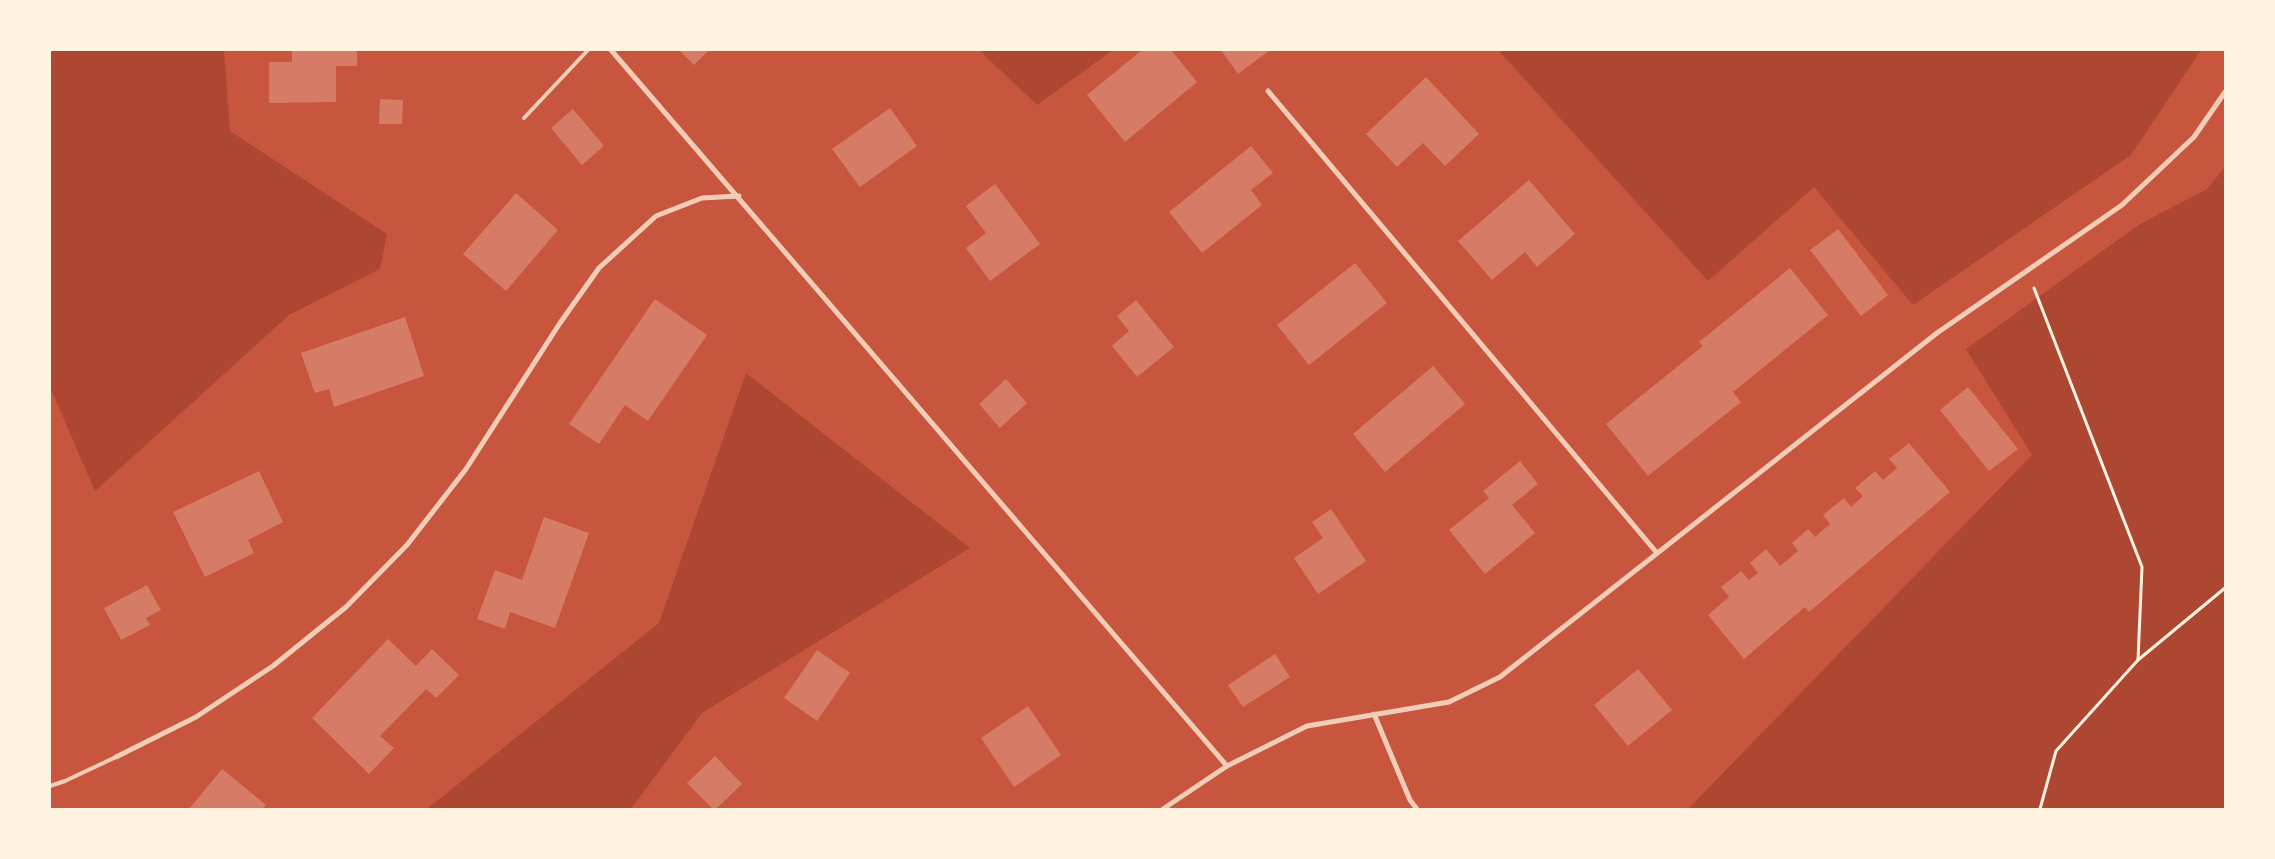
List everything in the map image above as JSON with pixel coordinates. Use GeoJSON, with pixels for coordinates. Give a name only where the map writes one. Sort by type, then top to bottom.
{"type":"FeatureCollection","features":[{"type":"Feature","properties":{"kind":"street"},"geometry":{"type":"LineString","coordinates":[[611,50],[1227,766]]}},
{"type":"Feature","properties":{"kind":"street"},"geometry":{"type":"LineString","coordinates":[[1268,91],[1657,552]]}},
{"type":"Feature","properties":{"kind":"street"},"geometry":{"type":"LineString","coordinates":[[1163,809],[1227,766],[1307,726],[1449,702],[1500,677],[1929,339],[2026,269],[2122,205],[2194,137],[2225,92]]}},
{"type":"Feature","properties":{"kind":"street"},"geometry":{"type":"LineString","coordinates":[[116,757],[196,717],[273,666],[346,607],[407,545],[466,469],[560,323],[599,268],[656,216],[702,198],[738,196]]}},
{"type":"Feature","properties":{"kind":"street"},"geometry":{"type":"LineString","coordinates":[[1374,714],[1410,800],[1417,809]]}},
{"type":"Feature","properties":{"kind":"lane"},"geometry":{"type":"LineString","coordinates":[[524,118],[588,50]]}},
{"type":"Feature","properties":{"kind":"lane"},"geometry":{"type":"LineString","coordinates":[[50,786],[116,757]]}},
{"type":"Feature","properties":{"kind":"path"},"geometry":{"type":"LineString","coordinates":[[2026,269],[2142,567],[2138,660]]}},
{"type":"Feature","properties":{"kind":"path"},"geometry":{"type":"LineString","coordinates":[[2040,809],[2056,751],[2138,660],[2225,588]]}},
{"type":"Feature","properties":{"kind":"shaded area"},"geometry":{"type":"Polygon","coordinates":[[[50,50],[224,50],[230,131],[387,234],[380,269],[289,315],[95,491],[50,387],[50,50]]]}},
{"type":"Feature","properties":{"kind":"shaded area"},"geometry":{"type":"Polygon","coordinates":[[[979,50],[1113,50],[1037,105],[979,50]]]}},
{"type":"Feature","properties":{"kind":"shaded area"},"geometry":{"type":"Polygon","coordinates":[[[1498,50],[2201,50],[2131,155],[1913,305],[1814,187],[1708,281],[1498,50]]]}},
{"type":"Feature","properties":{"kind":"shaded area"},"geometry":{"type":"Polygon","coordinates":[[[2225,167],[2225,809],[1688,809],[2032,455],[1966,349],[2140,224],[2207,189],[2225,167]]]}},
{"type":"Feature","properties":{"kind":"shaded area"},"geometry":{"type":"Polygon","coordinates":[[[746,373],[970,548],[702,713],[631,809],[427,809],[659,623],[746,373]]]}},
{"type":"Feature","properties":{"kind":"building"},"geometry":{"type":"Polygon","coordinates":[[[292,50],[357,50],[357,66],[336,66],[336,102],[269,103],[269,62],[292,62],[292,50]]]}},
{"type":"Feature","properties":{"kind":"building"},"geometry":{"type":"Polygon","coordinates":[[[679,50],[709,50],[694,65],[679,50]]]}},
{"type":"Feature","properties":{"kind":"building"},"geometry":{"type":"Polygon","coordinates":[[[1142,50],[1171,50],[1197,82],[1125,142],[1087,95],[1142,50]]]}},
{"type":"Feature","properties":{"kind":"building"},"geometry":{"type":"Polygon","coordinates":[[[1221,50],[1270,50],[1238,74],[1221,50]]]}},
{"type":"Feature","properties":{"kind":"building"},"geometry":{"type":"Polygon","coordinates":[[[1426,77],[1479,134],[1445,166],[1423,143],[1397,167],[1366,134],[1426,77]]]}},
{"type":"Feature","properties":{"kind":"building"},"geometry":{"type":"Polygon","coordinates":[[[380,99],[403,100],[402,124],[379,124],[380,99]]]}},
{"type":"Feature","properties":{"kind":"building"},"geometry":{"type":"Polygon","coordinates":[[[890,108],[917,146],[860,187],[832,149],[890,108]]]}},
{"type":"Feature","properties":{"kind":"building"},"geometry":{"type":"Polygon","coordinates":[[[573,109],[604,146],[582,165],[551,128],[573,109]]]}},
{"type":"Feature","properties":{"kind":"building"},"geometry":{"type":"Polygon","coordinates":[[[1251,146],[1273,173],[1251,190],[1262,205],[1202,253],[1169,212],[1251,146]]]}},
{"type":"Feature","properties":{"kind":"building"},"geometry":{"type":"Polygon","coordinates":[[[1529,180],[1575,234],[1537,267],[1525,252],[1492,280],[1458,241],[1529,180]]]}},
{"type":"Feature","properties":{"kind":"building"},"geometry":{"type":"Polygon","coordinates":[[[995,184],[1040,244],[990,281],[966,248],[986,233],[966,206],[995,184]]]}},
{"type":"Feature","properties":{"kind":"building"},"geometry":{"type":"Polygon","coordinates":[[[516,193],[558,230],[506,291],[463,254],[516,193]]]}},
{"type":"Feature","properties":{"kind":"building"},"geometry":{"type":"Polygon","coordinates":[[[1838,229],[1888,295],[1861,316],[1810,250],[1838,229]]]}},
{"type":"Feature","properties":{"kind":"building"},"geometry":{"type":"Polygon","coordinates":[[[1355,263],[1387,303],[1309,365],[1277,325],[1355,263]]]}},
{"type":"Feature","properties":{"kind":"building"},"geometry":{"type":"Polygon","coordinates":[[[1790,268],[1828,315],[1733,392],[1741,402],[1648,476],[1606,424],[1703,346],[1699,342],[1790,268]]]}},
{"type":"Feature","properties":{"kind":"building"},"geometry":{"type":"Polygon","coordinates":[[[655,299],[707,335],[648,421],[625,405],[599,444],[569,424],[655,299]]]}},
{"type":"Feature","properties":{"kind":"building"},"geometry":{"type":"Polygon","coordinates":[[[1136,300],[1174,347],[1137,377],[1112,346],[1129,331],[1117,316],[1136,300]]]}},
{"type":"Feature","properties":{"kind":"building"},"geometry":{"type":"Polygon","coordinates":[[[405,317],[424,376],[334,407],[329,389],[315,393],[301,353],[405,317]]]}},
{"type":"Feature","properties":{"kind":"building"},"geometry":{"type":"Polygon","coordinates":[[[1433,366],[1465,404],[1385,472],[1353,434],[1433,366]]]}},
{"type":"Feature","properties":{"kind":"building"},"geometry":{"type":"Polygon","coordinates":[[[1006,379],[1027,403],[1000,428],[979,404],[1006,379]]]}},
{"type":"Feature","properties":{"kind":"building"},"geometry":{"type":"Polygon","coordinates":[[[1968,387],[2018,449],[1989,471],[1940,410],[1968,387]]]}},
{"type":"Feature","properties":{"kind":"building"},"geometry":{"type":"Polygon","coordinates":[[[1909,443],[1950,492],[1809,612],[1805,607],[1744,659],[1708,615],[1729,597],[1721,587],[1741,571],[1749,580],[1758,573],[1750,563],[1766,549],[1780,566],[1798,551],[1792,543],[1808,529],[1815,537],[1830,524],[1823,515],[1844,498],[1851,507],[1863,496],[1855,488],[1875,471],[1883,480],[1897,468],[1889,459],[1909,443]]]}},
{"type":"Feature","properties":{"kind":"building"},"geometry":{"type":"Polygon","coordinates":[[[1520,461],[1538,484],[1512,505],[1535,533],[1485,574],[1449,530],[1489,498],[1483,491],[1520,461]]]}},
{"type":"Feature","properties":{"kind":"building"},"geometry":{"type":"Polygon","coordinates":[[[259,471],[283,522],[248,540],[254,553],[205,577],[173,512],[259,471]]]}},
{"type":"Feature","properties":{"kind":"building"},"geometry":{"type":"Polygon","coordinates":[[[1331,509],[1366,561],[1318,594],[1294,558],[1323,538],[1312,522],[1331,509]]]}},
{"type":"Feature","properties":{"kind":"building"},"geometry":{"type":"Polygon","coordinates":[[[544,517],[589,533],[555,628],[510,612],[505,629],[477,619],[495,570],[522,580],[544,517]]]}},
{"type":"Feature","properties":{"kind":"building"},"geometry":{"type":"Polygon","coordinates":[[[147,585],[161,610],[146,618],[150,625],[121,640],[104,608],[147,585]]]}},
{"type":"Feature","properties":{"kind":"building"},"geometry":{"type":"Polygon","coordinates":[[[388,639],[416,666],[432,649],[459,675],[436,698],[426,689],[380,736],[394,748],[369,774],[312,718],[388,639]]]}},
{"type":"Feature","properties":{"kind":"building"},"geometry":{"type":"Polygon","coordinates":[[[817,650],[850,673],[817,721],[784,698],[817,650]]]}},
{"type":"Feature","properties":{"kind":"building"},"geometry":{"type":"Polygon","coordinates":[[[1275,654],[1290,677],[1243,707],[1228,685],[1275,654]]]}},
{"type":"Feature","properties":{"kind":"building"},"geometry":{"type":"Polygon","coordinates":[[[1638,669],[1672,710],[1628,746],[1594,705],[1638,669]]]}},
{"type":"Feature","properties":{"kind":"building"},"geometry":{"type":"Polygon","coordinates":[[[1028,706],[1061,755],[1014,787],[981,738],[1028,706]]]}},
{"type":"Feature","properties":{"kind":"building"},"geometry":{"type":"Polygon","coordinates":[[[715,756],[742,784],[716,809],[713,809],[687,783],[715,756]]]}},
{"type":"Feature","properties":{"kind":"building"},"geometry":{"type":"Polygon","coordinates":[[[222,769],[266,805],[263,809],[189,809],[222,769]]]}}]}
